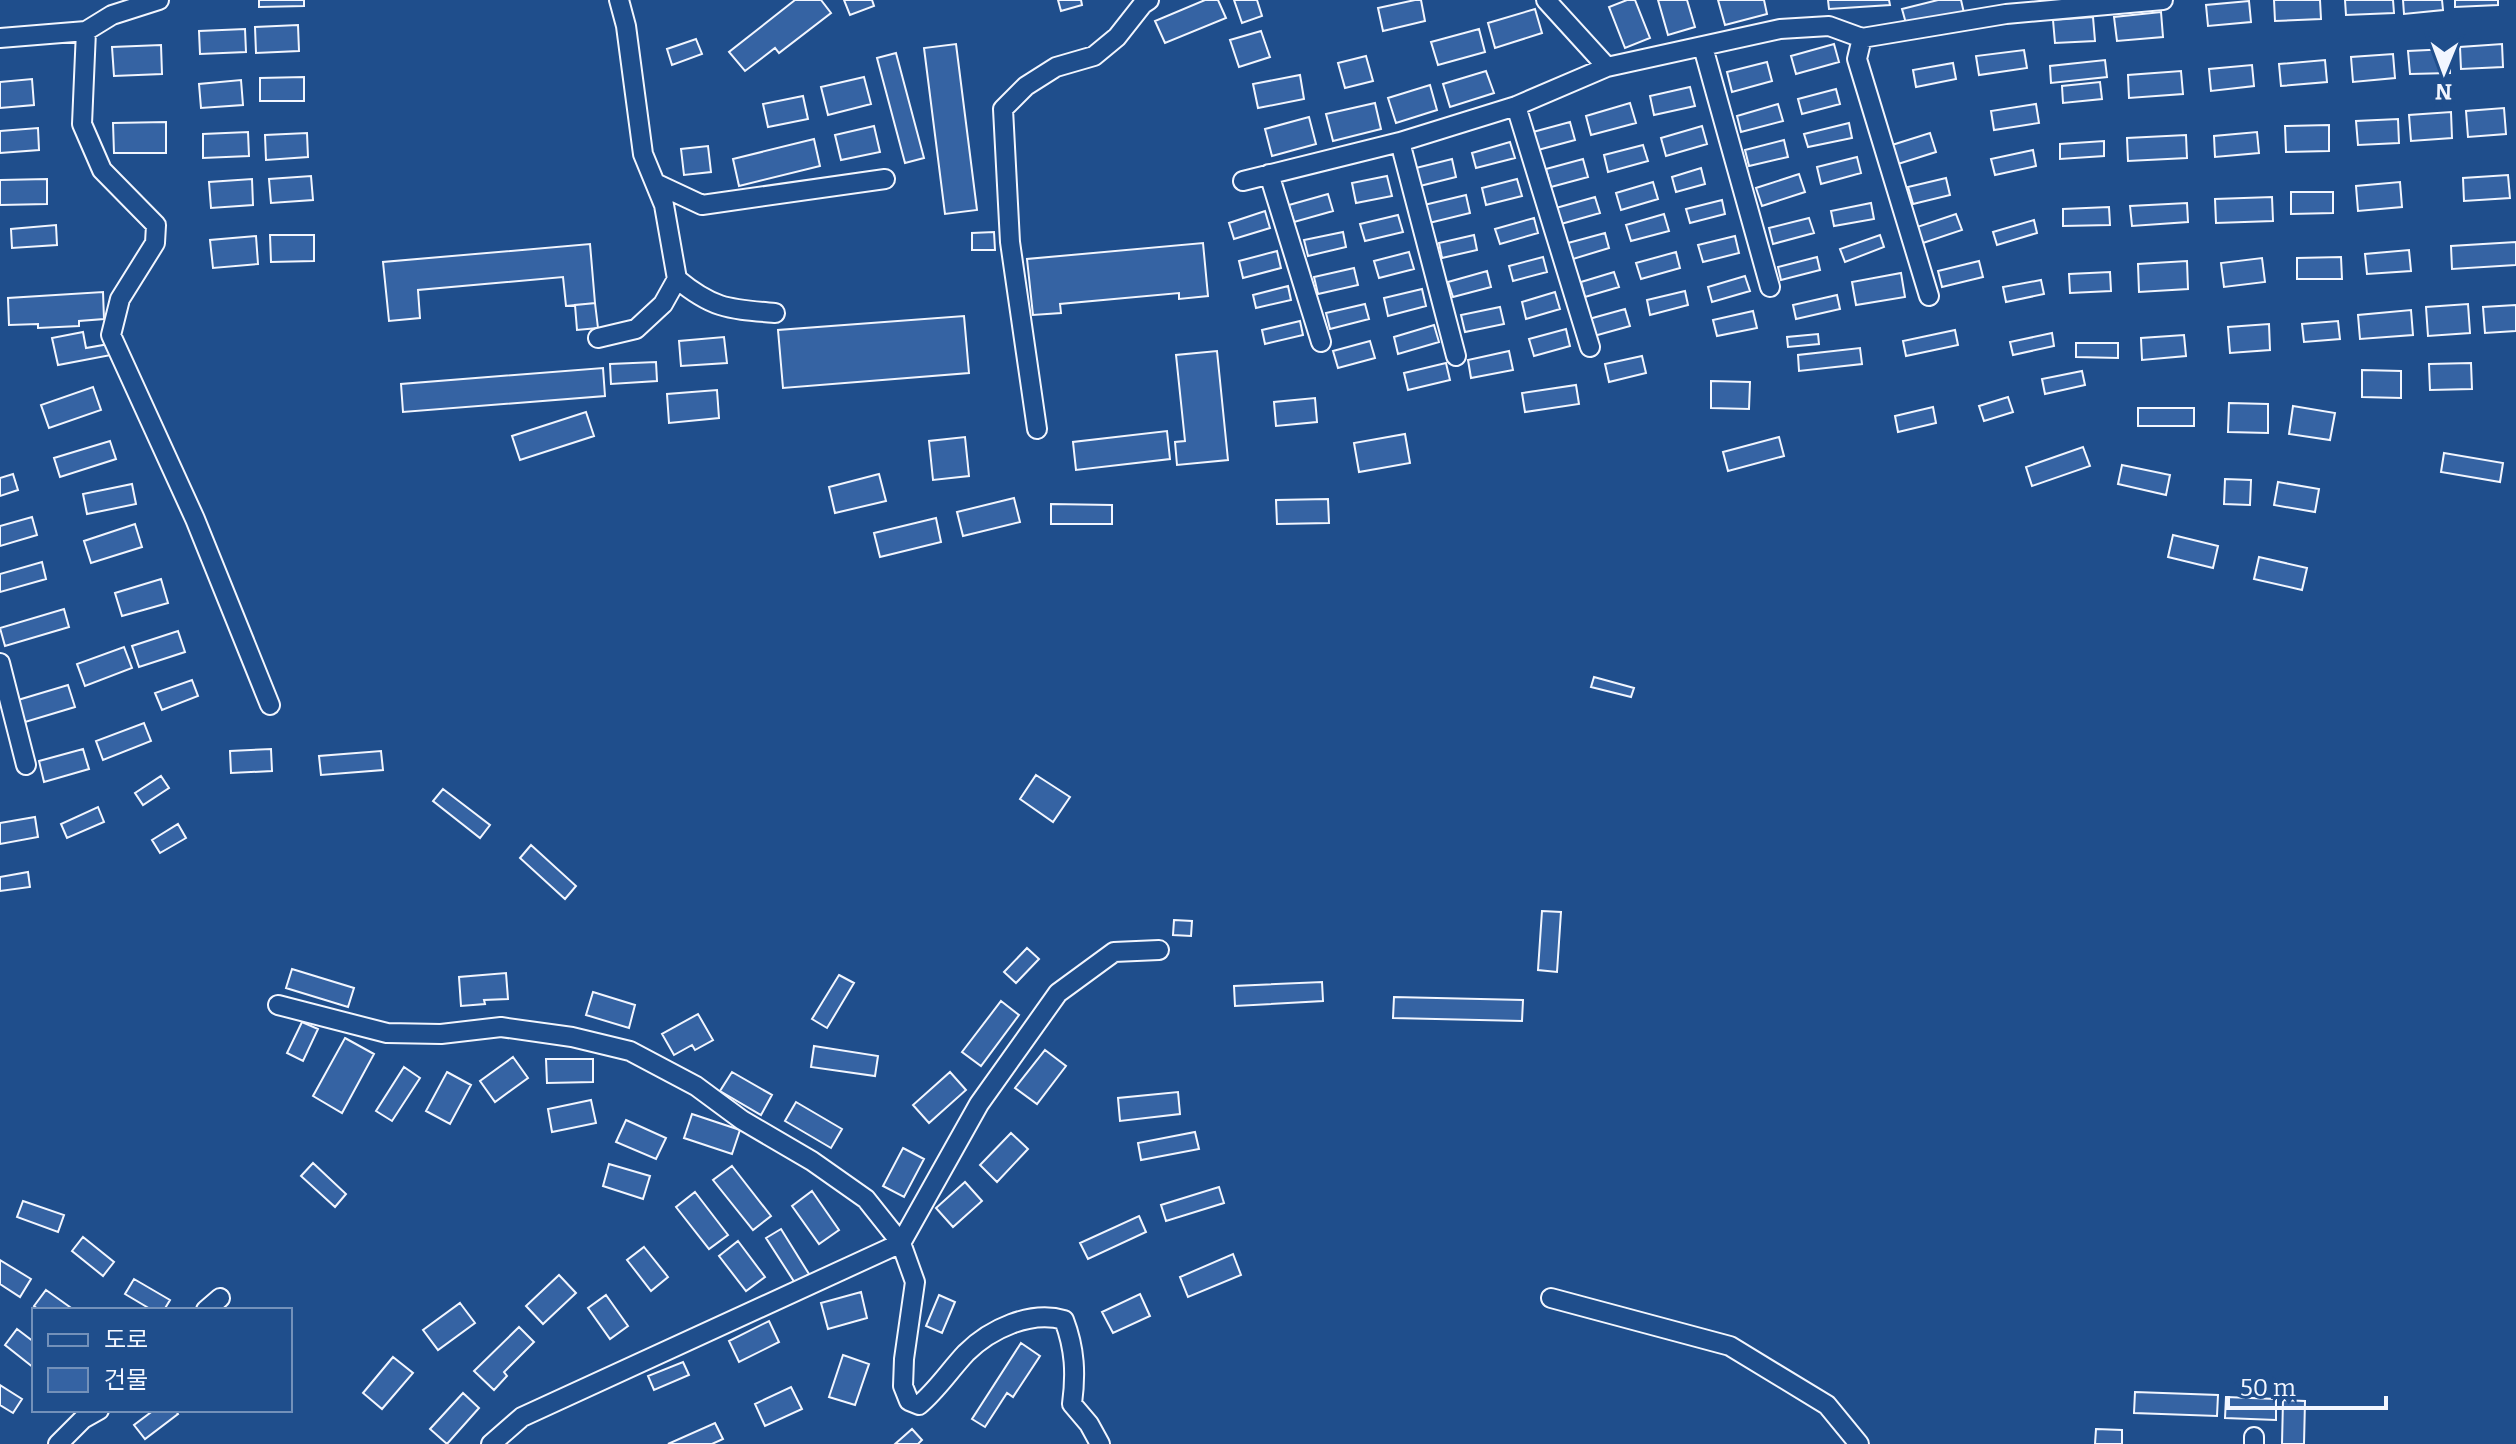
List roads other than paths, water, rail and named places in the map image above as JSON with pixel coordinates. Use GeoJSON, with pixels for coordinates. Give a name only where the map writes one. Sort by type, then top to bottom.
{"type":"FeatureCollection","features":[{"type":"Feature","properties":{"kind":"street"},"geometry":{"type":"LineString","coordinates":[[0,38],[86,31],[112,15],[159,0]]}},
{"type":"Feature","properties":{"kind":"street"},"geometry":{"type":"LineString","coordinates":[[598,338],[636,329],[663,304],[677,279],[668,221],[643,154],[626,26],[619,0]]}},
{"type":"Feature","properties":{"kind":"street"},"geometry":{"type":"LineString","coordinates":[[1037,429],[1010,242],[1003,109],[1026,86],[1056,67],[1094,56],[1117,37],[1149,0]]}},
{"type":"Feature","properties":{"kind":"street"},"geometry":{"type":"LineString","coordinates":[[1546,0],[1607,67]]}},
{"type":"Feature","properties":{"kind":"street"},"geometry":{"type":"LineString","coordinates":[[1243,181],[1400,142],[1516,106],[1607,67],[1780,29],[1829,26],[1862,38],[2006,14],[2163,0]]}},
{"type":"Feature","properties":{"kind":"street"},"geometry":{"type":"LineString","coordinates":[[86,31],[82,124],[102,170],[156,225],[155,243],[120,299],[111,335],[195,519],[270,705]]}},
{"type":"Feature","properties":{"kind":"street"},"geometry":{"type":"LineString","coordinates":[[1862,38],[1857,59],[1929,296]]}},
{"type":"Feature","properties":{"kind":"street"},"geometry":{"type":"LineString","coordinates":[[1703,47],[1770,287]]}},
{"type":"Feature","properties":{"kind":"street"},"geometry":{"type":"LineString","coordinates":[[1516,106],[1590,347]]}},
{"type":"Feature","properties":{"kind":"street"},"geometry":{"type":"LineString","coordinates":[[1400,142],[1456,356]]}},
{"type":"Feature","properties":{"kind":"street"},"geometry":{"type":"LineString","coordinates":[[1269,174],[1321,342]]}},
{"type":"Feature","properties":{"kind":"street"},"geometry":{"type":"LineString","coordinates":[[655,183],[702,205],[885,179]]}},
{"type":"Feature","properties":{"kind":"street"},"geometry":{"type":"LineString","coordinates":[[677,279],[700,299],[727,309],[775,313]]}},
{"type":"Feature","properties":{"kind":"street"},"geometry":{"type":"LineString","coordinates":[[0,663],[26,765]]}},
{"type":"Feature","properties":{"kind":"street"},"geometry":{"type":"LineString","coordinates":[[491,1444],[522,1417],[901,1243],[979,1104],[1058,993],[1114,952],[1159,950]]}},
{"type":"Feature","properties":{"kind":"street"},"geometry":{"type":"LineString","coordinates":[[278,1005],[387,1033],[441,1034],[501,1027],[572,1037],[630,1051],[696,1086],[742,1120],[812,1161],[866,1199],[901,1243],[915,1282],[904,1359],[903,1386],[909,1401],[919,1405],[931,1396],[968,1351],[1009,1324],[1048,1316],[1064,1320],[1075,1358],[1076,1380],[1072,1404],[1089,1424],[1100,1444]]}},
{"type":"Feature","properties":{"kind":"street"},"geometry":{"type":"LineString","coordinates":[[1551,1298],[1730,1346],[1827,1405],[1859,1444]]}},
{"type":"Feature","properties":{"kind":"street"},"geometry":{"type":"LineString","coordinates":[[58,1444],[83,1419],[95,1412]]}}]}
